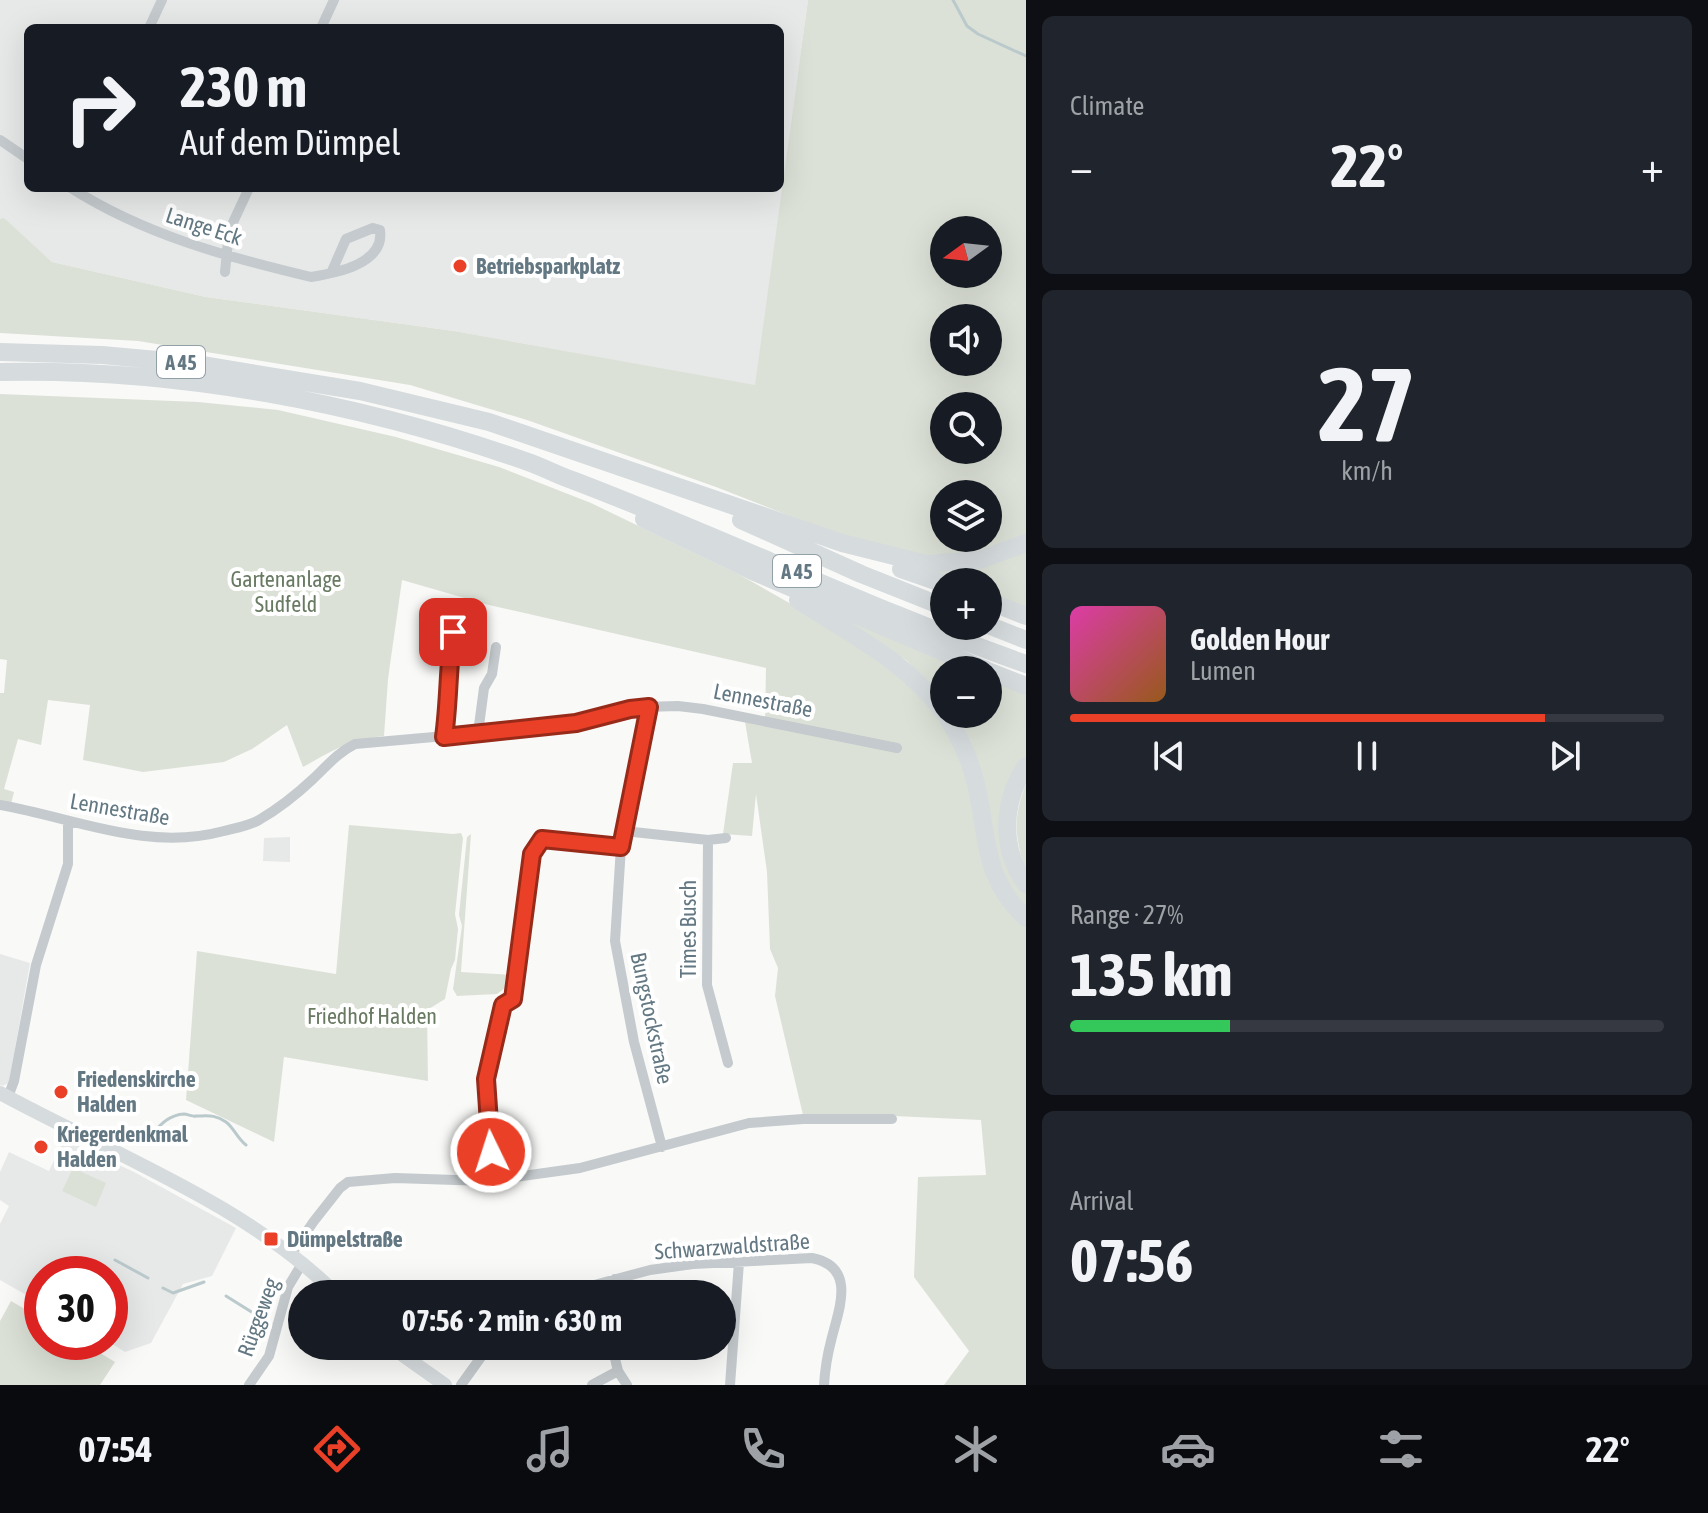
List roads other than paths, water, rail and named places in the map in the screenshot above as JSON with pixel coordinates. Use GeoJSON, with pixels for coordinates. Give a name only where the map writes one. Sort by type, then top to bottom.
{"type":"FeatureCollection","features":[{"type":"Feature","properties":{"kind":"highway","name":"A 45"},"geometry":{"type":"LineString","coordinates":[[0,352],[102,355],[190,363],[315,382],[489,422],[648,478],[861,574],[930,601]]}},
{"type":"Feature","properties":{"kind":"highway","name":"A 45"},"geometry":{"type":"LineString","coordinates":[[0,372],[140,378],[208,385],[355,412],[416,428],[529,462],[987,651],[1026,664]]}},
{"type":"Feature","properties":{"kind":"highway"},"geometry":{"type":"LineString","coordinates":[[648,478],[842,543],[930,578]]}},
{"type":"Feature","properties":{"kind":"highway"},"geometry":{"type":"LineString","coordinates":[[568,479],[752,571],[954,656]]}},
{"type":"Feature","properties":{"kind":"highway"},"geometry":{"type":"LineString","coordinates":[[842,543],[926,564],[947,564],[994,556],[1026,543]]}},
{"type":"Feature","properties":{"kind":"highway"},"geometry":{"type":"LineString","coordinates":[[752,571],[882,653],[930,695]]}},
{"type":"Feature","properties":{"kind":"highway"},"geometry":{"type":"LineString","coordinates":[[1002,607],[1026,616]]}},
{"type":"Feature","properties":{"kind":"highway"},"geometry":{"type":"LineString","coordinates":[[1002,631],[1026,640]]}},
{"type":"Feature","properties":{"kind":"highway"},"geometry":{"type":"LineString","coordinates":[[1002,676],[1026,686]]}},
{"type":"Feature","properties":{"kind":"highway"},"geometry":{"type":"LineString","coordinates":[[954,728],[972,770],[989,861],[1006,894],[1026,918]]}},
{"type":"Feature","properties":{"kind":"highway"},"geometry":{"type":"LineString","coordinates":[[1026,766],[1013,792],[1007,832],[1010,851],[1026,884]]}},
{"type":"Feature","properties":{"kind":"main road"},"geometry":{"type":"LineString","coordinates":[[4,1095],[205,1200],[297,1257],[321,1280]]}},
{"type":"Feature","properties":{"kind":"main road"},"geometry":{"type":"LineString","coordinates":[[410,1360],[445,1385]]}},
{"type":"Feature","properties":{"kind":"street"},"geometry":{"type":"LineString","coordinates":[[323,24],[334,0]]}},
{"type":"Feature","properties":{"kind":"street"},"geometry":{"type":"LineString","coordinates":[[151,24],[161,1]]}},
{"type":"Feature","properties":{"kind":"street"},"geometry":{"type":"LineString","coordinates":[[0,140],[24,156]]}},
{"type":"Feature","properties":{"kind":"street","name":"Lange Eck"},"geometry":{"type":"LineString","coordinates":[[79,192],[131,222],[225,255],[311,277],[332,271],[368,260],[376,251],[380,230],[373,228],[346,239],[332,271]]}},
{"type":"Feature","properties":{"kind":"street"},"geometry":{"type":"LineString","coordinates":[[225,272],[229,231],[247,192]]}},
{"type":"Feature","properties":{"kind":"street"},"geometry":{"type":"LineString","coordinates":[[426,627],[435,623],[450,626],[453,632],[444,737]]}},
{"type":"Feature","properties":{"kind":"street"},"geometry":{"type":"LineString","coordinates":[[478,733],[484,688],[492,674],[496,647]]}},
{"type":"Feature","properties":{"kind":"street","name":"Lennestraße"},"geometry":{"type":"LineString","coordinates":[[0,805],[35,811],[108,832],[154,838],[197,838],[257,821],[313,778],[334,757],[355,744],[576,723],[649,707],[703,709],[897,748]]}},
{"type":"Feature","properties":{"kind":"street","name":"Bungstockstraße"},"geometry":{"type":"LineString","coordinates":[[649,707],[621,847],[615,941],[634,1042],[662,1147]]}},
{"type":"Feature","properties":{"kind":"street"},"geometry":{"type":"LineString","coordinates":[[4,1095],[14,1081],[36,965],[68,864],[68,822]]}},
{"type":"Feature","properties":{"kind":"street"},"geometry":{"type":"LineString","coordinates":[[624,831],[708,840],[726,838]]}},
{"type":"Feature","properties":{"kind":"street"},"geometry":{"type":"LineString","coordinates":[[494,1180],[486,1079],[503,1005],[513,999],[532,854],[542,839],[621,847]]}},
{"type":"Feature","properties":{"kind":"street","name":"Times Busch"},"geometry":{"type":"LineString","coordinates":[[708,840],[707,985],[728,1063]]}},
{"type":"Feature","properties":{"kind":"street"},"geometry":{"type":"LineString","coordinates":[[297,1257],[323,1209],[348,1182],[395,1178],[494,1180],[580,1168],[749,1123],[803,1119],[892,1119]]}},
{"type":"Feature","properties":{"kind":"street","name":"Rüggeweg"},"geometry":{"type":"LineString","coordinates":[[249,1385],[269,1356],[297,1257]]}},
{"type":"Feature","properties":{"kind":"street","name":"Schwarzwaldstraße"},"geometry":{"type":"LineString","coordinates":[[611,1280],[679,1266],[812,1258],[829,1264],[837,1273],[842,1289],[824,1385]]}},
{"type":"Feature","properties":{"kind":"street"},"geometry":{"type":"LineString","coordinates":[[730,1385],[739,1262]]}},
{"type":"Feature","properties":{"kind":"street"},"geometry":{"type":"LineString","coordinates":[[461,1385],[479,1360]]}},
{"type":"Feature","properties":{"kind":"street"},"geometry":{"type":"LineString","coordinates":[[615,1360],[627,1385]]}},
{"type":"Feature","properties":{"kind":"street"},"geometry":{"type":"LineString","coordinates":[[592,1385],[618,1371]]}},
{"type":"Feature","properties":{"kind":"waterway"},"geometry":{"type":"LineString","coordinates":[[953,0],[967,26],[1026,56]]}},
{"type":"Feature","properties":{"kind":"waterway"},"geometry":{"type":"LineString","coordinates":[[148,1138],[168,1119],[184,1114],[222,1119],[246,1145]]}},
{"type":"Feature","properties":{"kind":"waterway"},"geometry":{"type":"LineString","coordinates":[[128,1267],[148,1278]]}},
{"type":"Feature","properties":{"kind":"waterway"},"geometry":{"type":"LineString","coordinates":[[163,1288],[173,1293],[204,1282]]}},
{"type":"Feature","properties":{"kind":"waterway"},"geometry":{"type":"LineString","coordinates":[[226,1296],[271,1324]]}},
{"type":"Feature","properties":{"kind":"place","name":"Betriebsparkplatz"},"geometry":{"type":"Point","coordinates":[460,266]}},
{"type":"Feature","properties":{"kind":"place","name":"Friedenskirche Halden"},"geometry":{"type":"Point","coordinates":[61,1092]}},
{"type":"Feature","properties":{"kind":"place","name":"Kriegerdenkmal Halden"},"geometry":{"type":"Point","coordinates":[41,1147]}},
{"type":"Feature","properties":{"kind":"place","name":"Dümpelstraße"},"geometry":{"type":"Point","coordinates":[271,1239]}},
{"type":"Feature","properties":{"kind":"park label","name":"Gartenanlage Sudfeld"},"geometry":{"type":"Point","coordinates":[286,592]}},
{"type":"Feature","properties":{"kind":"park label","name":"Friedhof Halden"},"geometry":{"type":"Point","coordinates":[372,1016]}}]}
